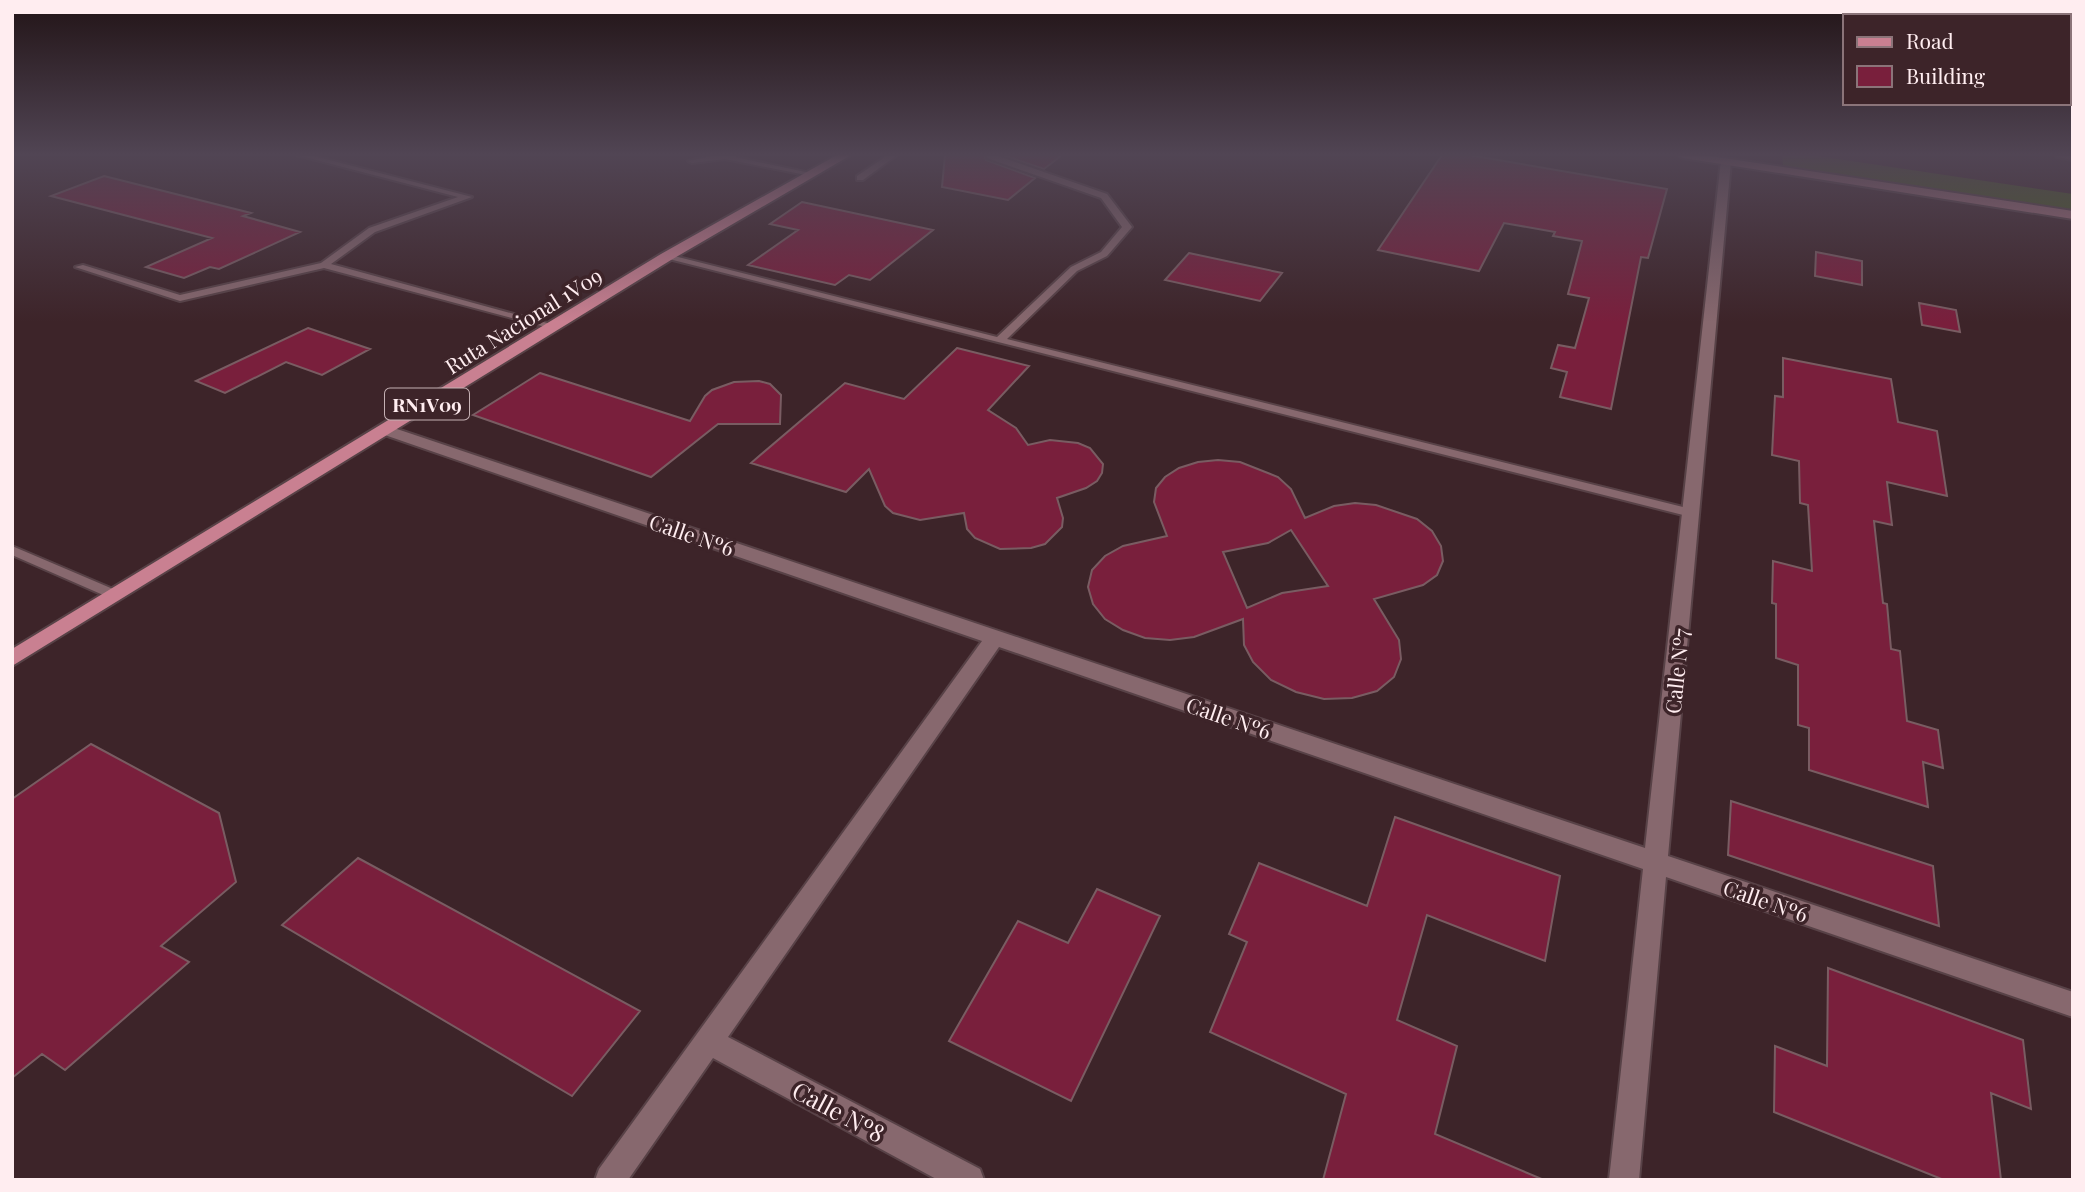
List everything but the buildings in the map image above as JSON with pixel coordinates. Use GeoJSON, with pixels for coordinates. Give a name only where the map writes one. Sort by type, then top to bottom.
{"type":"FeatureCollection","features":[{"type":"Feature","properties":{"kind":"main road","name":"Ruta Nacional 1V09"},"geometry":{"type":"LineString","coordinates":[[12,659],[666,257],[747,211]]}},
{"type":"Feature","properties":{"kind":"main road"},"geometry":{"type":"LineString","coordinates":[[2044,211],[2073,215]]}},
{"type":"Feature","properties":{"kind":"street","name":"Calle Nº7"},"geometry":{"type":"LineString","coordinates":[[1623,1180],[1657,863],[1720,211]]}},
{"type":"Feature","properties":{"kind":"street","name":"Calle Nº6"},"geometry":{"type":"LineString","coordinates":[[385,429],[2073,1005]]}},
{"type":"Feature","properties":{"kind":"street"},"geometry":{"type":"LineString","coordinates":[[610,1180],[995,638]]}},
{"type":"Feature","properties":{"kind":"street","name":"Calle Nº8"},"geometry":{"type":"LineString","coordinates":[[710,1042],[969,1180]]}},
{"type":"Feature","properties":{"kind":"lane"},"geometry":{"type":"LineString","coordinates":[[80,267],[180,298],[324,265],[372,230],[428,211]]}},
{"type":"Feature","properties":{"kind":"lane"},"geometry":{"type":"LineString","coordinates":[[1000,340],[1074,269],[1104,254],[1127,227],[1115,211]]}},
{"type":"Feature","properties":{"kind":"lane"},"geometry":{"type":"LineString","coordinates":[[666,257],[1691,513]]}},
{"type":"Feature","properties":{"kind":"lane"},"geometry":{"type":"LineString","coordinates":[[324,265],[553,326]]}},
{"type":"Feature","properties":{"kind":"lane"},"geometry":{"type":"LineString","coordinates":[[12,550],[115,595]]}}]}
